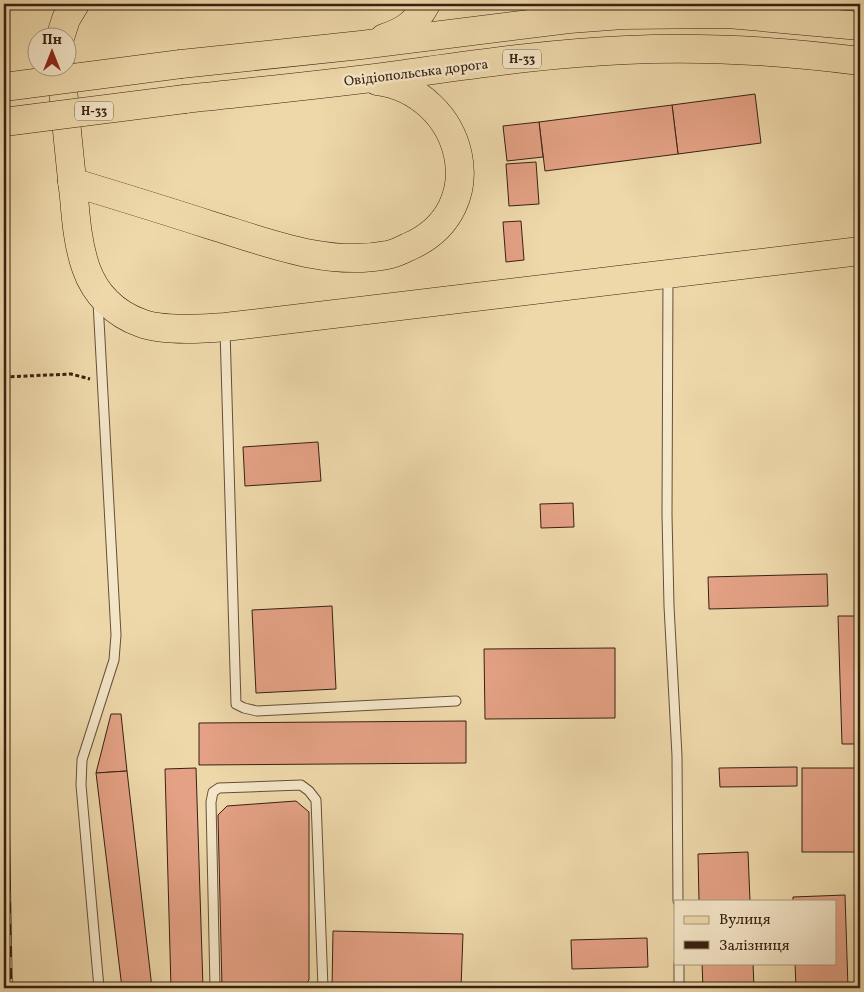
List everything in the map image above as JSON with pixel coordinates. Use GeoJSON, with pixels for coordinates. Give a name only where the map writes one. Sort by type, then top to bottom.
{"type":"FeatureCollection","features":[{"type":"Feature","properties":{"kind":"main road"},"geometry":{"type":"LineString","coordinates":[[56,4],[59,28]]}},
{"type":"Feature","properties":{"kind":"main road"},"geometry":{"type":"LineString","coordinates":[[63,28],[66,19],[76,4]]}},
{"type":"Feature","properties":{"kind":"main road"},"geometry":{"type":"LineString","coordinates":[[361,45],[408,28],[422,12],[426,4]]}},
{"type":"Feature","properties":{"kind":"main road"},"geometry":{"type":"LineString","coordinates":[[4,87],[181,64],[361,45],[551,20],[623,15],[728,14],[860,26]]}},
{"type":"Feature","properties":{"kind":"main road","name":"Овідіопольська дорога"},"geometry":{"type":"LineString","coordinates":[[4,122],[529,58],[624,50],[726,49],[860,61]]}},
{"type":"Feature","properties":{"kind":"main road"},"geometry":{"type":"LineString","coordinates":[[62,78],[79,244],[86,270],[97,292],[114,308],[141,323],[162,327],[224,327],[860,251]]}},
{"type":"Feature","properties":{"kind":"main road"},"geometry":{"type":"LineString","coordinates":[[72,182],[278,246],[316,255],[358,258],[389,255],[417,243],[444,220],[460,182],[460,163],[457,146],[449,128],[430,105],[405,89],[386,82],[365,79]]}},
{"type":"Feature","properties":{"kind":"lane"},"geometry":{"type":"LineString","coordinates":[[668,273],[667,515],[669,606],[677,756],[678,900]]}},
{"type":"Feature","properties":{"kind":"lane"},"geometry":{"type":"LineString","coordinates":[[97,292],[116,635],[114,660],[82,760],[81,785],[99,988]]}},
{"type":"Feature","properties":{"kind":"lane"},"geometry":{"type":"LineString","coordinates":[[224,327],[236,704],[257,711],[456,701]]}},
{"type":"Feature","properties":{"kind":"lane"},"geometry":{"type":"LineString","coordinates":[[215,988],[210,802],[213,792],[219,788],[301,785],[316,800],[324,988]]}},
{"type":"Feature","properties":{"kind":"lane"},"geometry":{"type":"LineString","coordinates":[[679,964],[679,988]]}},
{"type":"Feature","properties":{"kind":"path"},"geometry":{"type":"LineString","coordinates":[[4,377],[71,374],[102,383]]}},
{"type":"Feature","properties":{"kind":"building"},"geometry":{"type":"Polygon","coordinates":[[[755,94],[761,143],[678,154],[672,105],[755,94]]]}},
{"type":"Feature","properties":{"kind":"building"},"geometry":{"type":"Polygon","coordinates":[[[672,105],[678,154],[545,171],[539,122],[672,105]]]}},
{"type":"Feature","properties":{"kind":"building"},"geometry":{"type":"Polygon","coordinates":[[[539,122],[543,157],[507,161],[503,126],[539,122]]]}},
{"type":"Feature","properties":{"kind":"building"},"geometry":{"type":"Polygon","coordinates":[[[536,162],[539,204],[509,206],[506,164],[536,162]]]}},
{"type":"Feature","properties":{"kind":"building"},"geometry":{"type":"Polygon","coordinates":[[[521,221],[524,260],[506,262],[503,222],[521,221]]]}},
{"type":"Feature","properties":{"kind":"building"},"geometry":{"type":"Polygon","coordinates":[[[318,442],[321,481],[245,486],[243,447],[318,442]]]}},
{"type":"Feature","properties":{"kind":"building"},"geometry":{"type":"Polygon","coordinates":[[[573,503],[574,527],[541,528],[540,504],[573,503]]]}},
{"type":"Feature","properties":{"kind":"building"},"geometry":{"type":"Polygon","coordinates":[[[827,574],[828,606],[709,609],[708,577],[827,574]]]}},
{"type":"Feature","properties":{"kind":"building"},"geometry":{"type":"Polygon","coordinates":[[[332,606],[336,689],[256,693],[252,610],[332,606]]]}},
{"type":"Feature","properties":{"kind":"building"},"geometry":{"type":"Polygon","coordinates":[[[838,616],[860,616],[860,744],[842,744],[838,616]]]}},
{"type":"Feature","properties":{"kind":"building"},"geometry":{"type":"Polygon","coordinates":[[[615,648],[615,718],[485,719],[484,649],[615,648]]]}},
{"type":"Feature","properties":{"kind":"building"},"geometry":{"type":"Polygon","coordinates":[[[111,714],[121,714],[127,771],[96,773],[111,714]]]}},
{"type":"Feature","properties":{"kind":"building"},"geometry":{"type":"Polygon","coordinates":[[[466,721],[466,763],[199,765],[199,723],[466,721]]]}},
{"type":"Feature","properties":{"kind":"building"},"geometry":{"type":"Polygon","coordinates":[[[797,767],[797,786],[720,787],[719,768],[797,767]]]}},
{"type":"Feature","properties":{"kind":"building"},"geometry":{"type":"Polygon","coordinates":[[[196,768],[203,988],[171,988],[165,769],[196,768]]]}},
{"type":"Feature","properties":{"kind":"building"},"geometry":{"type":"Polygon","coordinates":[[[802,768],[860,768],[860,852],[802,852],[802,768]]]}},
{"type":"Feature","properties":{"kind":"building"},"geometry":{"type":"Polygon","coordinates":[[[127,771],[152,988],[122,988],[96,773],[127,771]]]}},
{"type":"Feature","properties":{"kind":"building"},"geometry":{"type":"Polygon","coordinates":[[[296,801],[309,812],[309,980],[302,988],[222,988],[218,815],[227,806],[296,801]]]}},
{"type":"Feature","properties":{"kind":"building"},"geometry":{"type":"Polygon","coordinates":[[[748,852],[750,900],[699,900],[698,854],[748,852]]]}},
{"type":"Feature","properties":{"kind":"building"},"geometry":{"type":"Polygon","coordinates":[[[845,895],[848,988],[796,988],[795,964],[836,964],[836,900],[793,900],[793,897],[845,895]]]}},
{"type":"Feature","properties":{"kind":"building"},"geometry":{"type":"Polygon","coordinates":[[[333,931],[463,934],[461,988],[332,988],[333,931]]]}},
{"type":"Feature","properties":{"kind":"building"},"geometry":{"type":"Polygon","coordinates":[[[647,938],[648,967],[572,969],[571,940],[647,938]]]}},
{"type":"Feature","properties":{"kind":"building"},"geometry":{"type":"Polygon","coordinates":[[[702,964],[753,964],[754,988],[703,988],[702,964]]]}},
{"type":"Feature","properties":{"kind":"railway"},"geometry":{"type":"LineString","coordinates":[[4,649],[10,988]]}}]}
